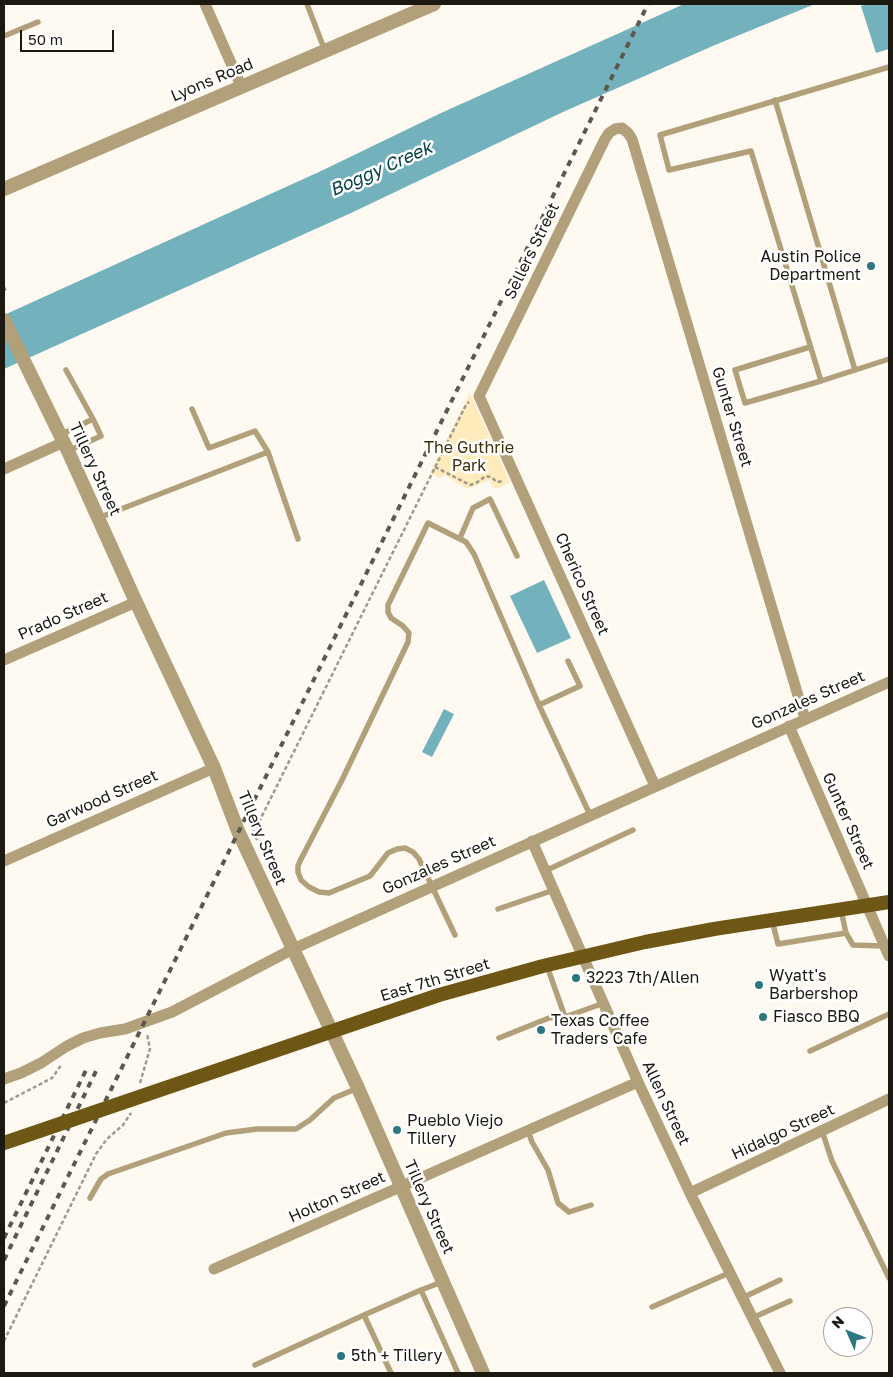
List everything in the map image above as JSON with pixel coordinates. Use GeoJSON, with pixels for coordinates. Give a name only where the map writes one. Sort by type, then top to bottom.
{"type":"FeatureCollection","features":[{"type":"Feature","properties":{"kind":"main road","name":"East 7th Street"},"geometry":{"type":"LineString","coordinates":[[4,1143],[377,1016],[547,965],[645,942],[889,902]]}},
{"type":"Feature","properties":{"kind":"street"},"geometry":{"type":"LineString","coordinates":[[205,4],[241,86]]}},
{"type":"Feature","properties":{"kind":"street","name":"Lyons Road"},"geometry":{"type":"LineString","coordinates":[[4,190],[325,51],[411,11],[434,4]]}},
{"type":"Feature","properties":{"kind":"street","name":"Sellers Street"},"geometry":{"type":"LineString","coordinates":[[479,396],[604,139],[615,129],[622,128]]}},
{"type":"Feature","properties":{"kind":"street","name":"Gunter Street"},"geometry":{"type":"LineString","coordinates":[[622,128],[632,139],[805,719]]}},
{"type":"Feature","properties":{"kind":"street","name":"Tillery Street"},"geometry":{"type":"LineString","coordinates":[[4,320],[64,443],[214,768],[238,831],[358,1088],[482,1373]]}},
{"type":"Feature","properties":{"kind":"street","name":"Cherico Street"},"geometry":{"type":"LineString","coordinates":[[479,396],[655,786]]}},
{"type":"Feature","properties":{"kind":"street"},"geometry":{"type":"LineString","coordinates":[[4,469],[64,443]]}},
{"type":"Feature","properties":{"kind":"street","name":"Prado Street"},"geometry":{"type":"LineString","coordinates":[[4,660],[136,602]]}},
{"type":"Feature","properties":{"kind":"street","name":"Gonzales Street"},"geometry":{"type":"LineString","coordinates":[[4,1079],[41,1063],[83,1038],[125,1029],[172,1012],[293,949],[889,682]]}},
{"type":"Feature","properties":{"kind":"street","name":"Gunter Street"},"geometry":{"type":"LineString","coordinates":[[789,726],[887,951]]}},
{"type":"Feature","properties":{"kind":"street","name":"Garwood Street"},"geometry":{"type":"LineString","coordinates":[[4,861],[214,768]]}},
{"type":"Feature","properties":{"kind":"street","name":"Allen Street"},"geometry":{"type":"LineString","coordinates":[[532,841],[638,1082],[690,1193],[780,1373]]}},
{"type":"Feature","properties":{"kind":"street","name":"Holton Street"},"geometry":{"type":"LineString","coordinates":[[214,1270],[638,1082]]}},
{"type":"Feature","properties":{"kind":"street","name":"Hidalgo Street"},"geometry":{"type":"LineString","coordinates":[[690,1193],[889,1099]]}},
{"type":"Feature","properties":{"kind":"lane"},"geometry":{"type":"LineString","coordinates":[[307,4],[325,51]]}},
{"type":"Feature","properties":{"kind":"lane"},"geometry":{"type":"LineString","coordinates":[[4,36],[38,22]]}},
{"type":"Feature","properties":{"kind":"lane"},"geometry":{"type":"LineString","coordinates":[[821,381],[751,151],[669,170],[660,135],[889,66]]}},
{"type":"Feature","properties":{"kind":"lane"},"geometry":{"type":"LineString","coordinates":[[775,100],[855,370]]}},
{"type":"Feature","properties":{"kind":"lane"},"geometry":{"type":"LineString","coordinates":[[810,347],[736,370],[745,403],[889,359]]}},
{"type":"Feature","properties":{"kind":"lane"},"geometry":{"type":"LineString","coordinates":[[64,443],[101,436],[66,370]]}},
{"type":"Feature","properties":{"kind":"lane"},"geometry":{"type":"LineString","coordinates":[[192,409],[208,448],[255,431],[268,452],[298,539]]}},
{"type":"Feature","properties":{"kind":"lane"},"geometry":{"type":"LineString","coordinates":[[64,443],[93,420]]}},
{"type":"Feature","properties":{"kind":"lane"},"geometry":{"type":"LineString","coordinates":[[98,518],[268,452]]}},
{"type":"Feature","properties":{"kind":"lane"},"geometry":{"type":"LineString","coordinates":[[460,538],[473,508],[490,499],[517,556]]}},
{"type":"Feature","properties":{"kind":"lane"},"geometry":{"type":"LineString","coordinates":[[455,935],[419,859],[413,852],[405,848],[388,853],[370,876],[329,893],[319,892],[308,887],[301,880],[298,866],[342,780],[408,642],[410,634],[403,626],[391,618],[388,612],[391,598],[428,523],[466,542],[474,554],[539,705],[590,815]]}},
{"type":"Feature","properties":{"kind":"lane"},"geometry":{"type":"LineString","coordinates":[[539,705],[580,686],[568,661]]}},
{"type":"Feature","properties":{"kind":"lane"},"geometry":{"type":"LineString","coordinates":[[545,871],[633,830]]}},
{"type":"Feature","properties":{"kind":"lane"},"geometry":{"type":"LineString","coordinates":[[498,909],[554,890]]}},
{"type":"Feature","properties":{"kind":"lane"},"geometry":{"type":"LineString","coordinates":[[841,909],[846,933],[853,945],[887,951]]}},
{"type":"Feature","properties":{"kind":"lane"},"geometry":{"type":"LineString","coordinates":[[772,920],[778,944],[846,933]]}},
{"type":"Feature","properties":{"kind":"lane"},"geometry":{"type":"LineString","coordinates":[[547,965],[565,1017]]}},
{"type":"Feature","properties":{"kind":"lane"},"geometry":{"type":"LineString","coordinates":[[499,1038],[549,1018],[565,1017],[604,1003]]}},
{"type":"Feature","properties":{"kind":"lane"},"geometry":{"type":"LineString","coordinates":[[810,1051],[889,1014]]}},
{"type":"Feature","properties":{"kind":"lane"},"geometry":{"type":"LineString","coordinates":[[90,1198],[101,1179],[108,1174],[226,1133],[257,1129],[296,1128],[310,1120],[334,1098],[358,1088]]}},
{"type":"Feature","properties":{"kind":"lane"},"geometry":{"type":"LineString","coordinates":[[528,1131],[548,1170],[558,1204],[569,1212],[590,1205]]}},
{"type":"Feature","properties":{"kind":"lane"},"geometry":{"type":"LineString","coordinates":[[822,1131],[832,1161],[889,1278]]}},
{"type":"Feature","properties":{"kind":"lane"},"geometry":{"type":"LineString","coordinates":[[652,1307],[730,1273]]}},
{"type":"Feature","properties":{"kind":"lane"},"geometry":{"type":"LineString","coordinates":[[742,1298],[780,1280]]}},
{"type":"Feature","properties":{"kind":"lane"},"geometry":{"type":"LineString","coordinates":[[255,1365],[442,1282]]}},
{"type":"Feature","properties":{"kind":"lane"},"geometry":{"type":"LineString","coordinates":[[421,1290],[458,1373]]}},
{"type":"Feature","properties":{"kind":"lane"},"geometry":{"type":"LineString","coordinates":[[752,1318],[790,1301]]}},
{"type":"Feature","properties":{"kind":"lane"},"geometry":{"type":"LineString","coordinates":[[364,1315],[391,1373]]}},
{"type":"Feature","properties":{"kind":"path"},"geometry":{"type":"LineString","coordinates":[[4,287],[6,291]]}},
{"type":"Feature","properties":{"kind":"path"},"geometry":{"type":"LineString","coordinates":[[254,832],[466,406],[479,396]]}},
{"type":"Feature","properties":{"kind":"path"},"geometry":{"type":"LineString","coordinates":[[435,468],[470,484],[476,483],[486,476],[491,477],[497,482],[504,482]]}},
{"type":"Feature","properties":{"kind":"path"},"geometry":{"type":"LineString","coordinates":[[139,1087],[150,1049],[147,1033]]}},
{"type":"Feature","properties":{"kind":"path"},"geometry":{"type":"LineString","coordinates":[[4,1341],[96,1154],[107,1139],[123,1125],[133,1105]]}},
{"type":"Feature","properties":{"kind":"green space","name":"The Guthrie Park"},"geometry":{"type":"Polygon","coordinates":[[[470,393],[510,482],[496,489],[489,480],[468,489],[444,475],[440,478],[430,473],[470,393]]]}},
{"type":"Feature","properties":{"kind":"water","name":"Boggy Creek"},"geometry":{"type":"Polygon","coordinates":[[[684,4],[815,4],[715,45],[563,112],[351,213],[4,369],[4,315],[321,171],[441,113],[684,4]]]}},
{"type":"Feature","properties":{"kind":"water"},"geometry":{"type":"Polygon","coordinates":[[[867,4],[889,4],[889,49],[876,53],[861,6],[867,4]]]}},
{"type":"Feature","properties":{"kind":"water"},"geometry":{"type":"Polygon","coordinates":[[[544,580],[571,638],[537,653],[510,596],[544,580]]]}},
{"type":"Feature","properties":{"kind":"water"},"geometry":{"type":"Polygon","coordinates":[[[444,709],[454,714],[432,757],[422,752],[444,709]]]}},
{"type":"Feature","properties":{"kind":"railway"},"geometry":{"type":"LineString","coordinates":[[4,1306],[648,4]]}},
{"type":"Feature","properties":{"kind":"railway"},"geometry":{"type":"LineString","coordinates":[[4,1238],[88,1066]]}},
{"type":"Feature","properties":{"kind":"railway"},"geometry":{"type":"LineString","coordinates":[[4,1260],[98,1067]]}},
{"type":"Feature","properties":{"kind":"place","name":"Austin Police Department"},"geometry":{"type":"Point","coordinates":[871,266]}},
{"type":"Feature","properties":{"kind":"place","name":"3223 7th/Allen"},"geometry":{"type":"Point","coordinates":[576,978]}},
{"type":"Feature","properties":{"kind":"place","name":"Wyatt's Barbershop"},"geometry":{"type":"Point","coordinates":[759,985]}},
{"type":"Feature","properties":{"kind":"place","name":"Fiasco BBQ"},"geometry":{"type":"Point","coordinates":[763,1017]}},
{"type":"Feature","properties":{"kind":"place","name":"Texas Coffee Traders Cafe"},"geometry":{"type":"Point","coordinates":[541,1030]}},
{"type":"Feature","properties":{"kind":"place","name":"Pueblo Viejo Tillery"},"geometry":{"type":"Point","coordinates":[397,1130]}},
{"type":"Feature","properties":{"kind":"place","name":"5th + Tillery"},"geometry":{"type":"Point","coordinates":[341,1356]}}]}
